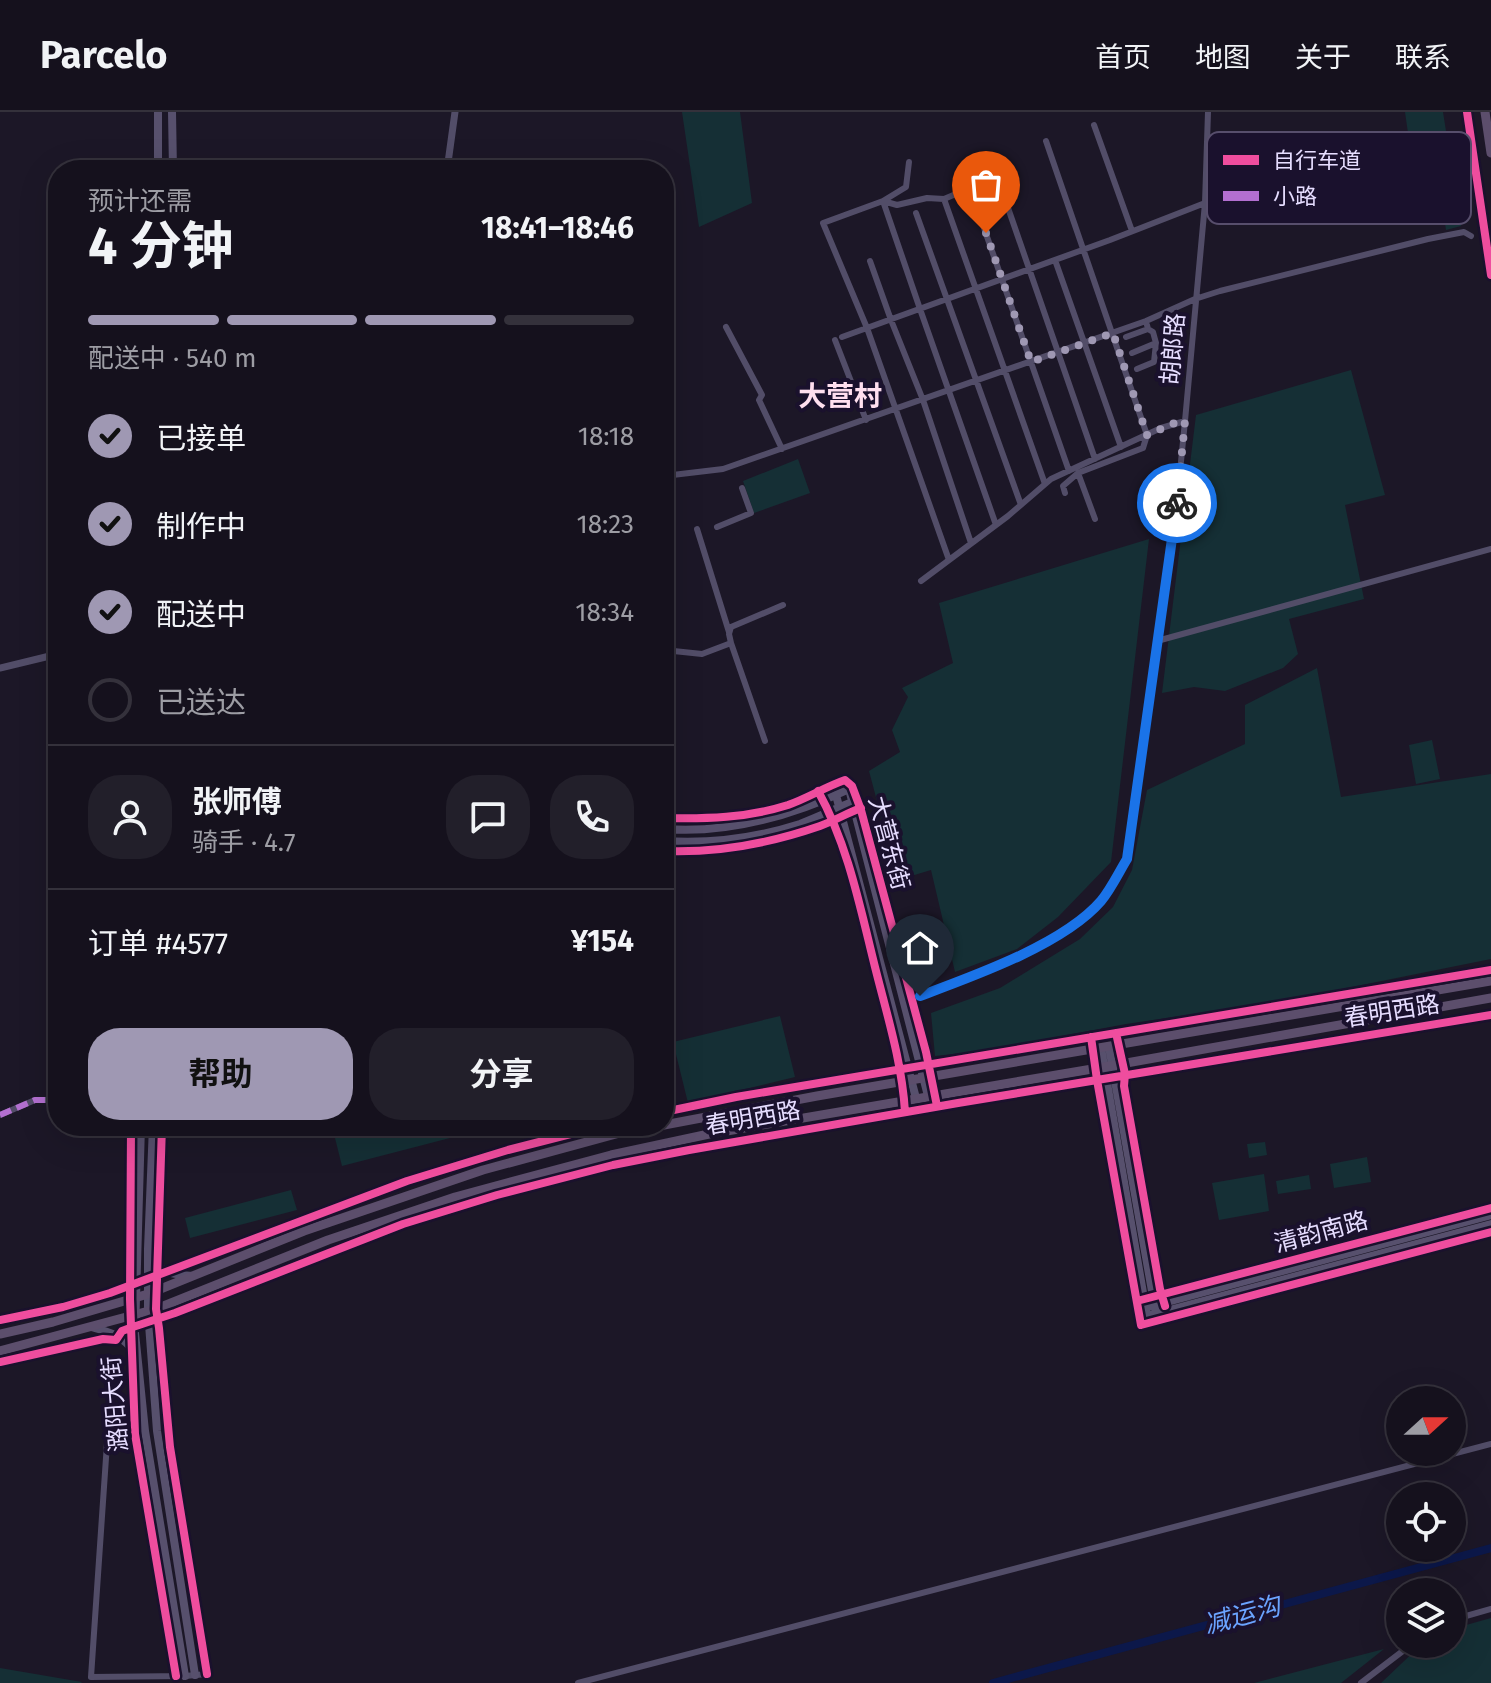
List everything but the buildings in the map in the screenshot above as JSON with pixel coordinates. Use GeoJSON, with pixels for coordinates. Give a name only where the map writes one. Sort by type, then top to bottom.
{"type":"FeatureCollection","features":[{"type":"Feature","properties":{"kind":"main road"},"geometry":{"type":"LineString","coordinates":[[158,112],[158,160]]}},
{"type":"Feature","properties":{"kind":"main road"},"geometry":{"type":"LineString","coordinates":[[172,112],[173,160]]}},
{"type":"Feature","properties":{"kind":"main road"},"geometry":{"type":"LineString","coordinates":[[1467,112],[1470,132]]}},
{"type":"Feature","properties":{"kind":"main road"},"geometry":{"type":"LineString","coordinates":[[1485,112],[1491,153]]}},
{"type":"Feature","properties":{"kind":"main road"},"geometry":{"type":"LineString","coordinates":[[1471,139],[1491,275]]}},
{"type":"Feature","properties":{"kind":"main road","name":"大营东街"},"geometry":{"type":"LineString","coordinates":[[916,1098],[836,795],[849,789],[928,1096]]}},
{"type":"Feature","properties":{"kind":"main road"},"geometry":{"type":"LineString","coordinates":[[674,829],[707,830],[740,825],[812,806],[836,795]]}},
{"type":"Feature","properties":{"kind":"main road"},"geometry":{"type":"LineString","coordinates":[[674,841],[734,839],[798,824],[852,802]]}},
{"type":"Feature","properties":{"kind":"main road","name":"春明西路"},"geometry":{"type":"LineString","coordinates":[[674,1123],[1491,981]]}},
{"type":"Feature","properties":{"kind":"main road","name":"春明西路"},"geometry":{"type":"LineString","coordinates":[[0,1351],[137,1315],[328,1240],[455,1197],[548,1171],[709,1134],[1491,998]]}},
{"type":"Feature","properties":{"kind":"main road"},"geometry":{"type":"LineString","coordinates":[[1105,1048],[1152,1309]]}},
{"type":"Feature","properties":{"kind":"main road","name":"潞阳大街"},"geometry":{"type":"LineString","coordinates":[[141,1136],[135,1333],[147,1446],[185,1676]]}},
{"type":"Feature","properties":{"kind":"main road","name":"潞阳大街"},"geometry":{"type":"LineString","coordinates":[[153,1136],[148,1311],[157,1431],[195,1675]]}},
{"type":"Feature","properties":{"kind":"main road"},"geometry":{"type":"LineString","coordinates":[[0,1334],[148,1294],[304,1231],[469,1174],[609,1136]]}},
{"type":"Feature","properties":{"kind":"main road","name":"清韵南路"},"geometry":{"type":"LineString","coordinates":[[1152,1309],[1491,1215]]}},
{"type":"Feature","properties":{"kind":"main road","name":"清韵南路"},"geometry":{"type":"LineString","coordinates":[[1152,1309],[1491,1224]]}},
{"type":"Feature","properties":{"kind":"main road"},"geometry":{"type":"LineString","coordinates":[[148,1249],[156,1266],[174,1274],[193,1276]]}},
{"type":"Feature","properties":{"kind":"main road"},"geometry":{"type":"LineString","coordinates":[[183,1298],[178,1293],[179,1287],[199,1280],[206,1271]]}},
{"type":"Feature","properties":{"kind":"main road"},"geometry":{"type":"LineString","coordinates":[[91,1327],[119,1335],[137,1356]]}},
{"type":"Feature","properties":{"kind":"street"},"geometry":{"type":"LineString","coordinates":[[448,160],[455,112]]}},
{"type":"Feature","properties":{"kind":"street","name":"胡郎路"},"geometry":{"type":"LineString","coordinates":[[1207,132],[1208,112]]}},
{"type":"Feature","properties":{"kind":"street"},"geometry":{"type":"LineString","coordinates":[[1094,125],[1132,231]]}},
{"type":"Feature","properties":{"kind":"street"},"geometry":{"type":"LineString","coordinates":[[1046,141],[1147,435],[1143,448],[1078,473],[1063,486],[1065,493]]}},
{"type":"Feature","properties":{"kind":"street","name":"胡郎路"},"geometry":{"type":"LineString","coordinates":[[920,996],[983,972],[1059,935],[1102,900],[1127,859],[1176,512],[1205,203],[1207,142]]}},
{"type":"Feature","properties":{"kind":"street"},"geometry":{"type":"LineString","coordinates":[[909,162],[906,187],[883,201],[823,223],[867,328],[949,560]]}},
{"type":"Feature","properties":{"kind":"street"},"geometry":{"type":"LineString","coordinates":[[883,201],[897,205],[927,198],[944,199],[998,179],[1095,459]]}},
{"type":"Feature","properties":{"kind":"street"},"geometry":{"type":"LineString","coordinates":[[970,188],[1069,471]]}},
{"type":"Feature","properties":{"kind":"street"},"geometry":{"type":"LineString","coordinates":[[944,199],[1045,484]]}},
{"type":"Feature","properties":{"kind":"street"},"geometry":{"type":"LineString","coordinates":[[883,201],[996,525]]}},
{"type":"Feature","properties":{"kind":"street"},"geometry":{"type":"LineString","coordinates":[[866,420],[838,339],[1205,203]]}},
{"type":"Feature","properties":{"kind":"street"},"geometry":{"type":"LineString","coordinates":[[916,213],[1021,505]]}},
{"type":"Feature","properties":{"kind":"street"},"geometry":{"type":"LineString","coordinates":[[1126,337],[1195,299],[1428,239],[1464,232],[1471,236]]}},
{"type":"Feature","properties":{"kind":"street"},"geometry":{"type":"LineString","coordinates":[[1055,260],[1121,447]]}},
{"type":"Feature","properties":{"kind":"street"},"geometry":{"type":"LineString","coordinates":[[870,261],[923,400],[971,543]]}},
{"type":"Feature","properties":{"kind":"street"},"geometry":{"type":"LineString","coordinates":[[674,475],[723,469],[1113,333],[1147,325]]}},
{"type":"Feature","properties":{"kind":"street"},"geometry":{"type":"LineString","coordinates":[[1137,369],[1154,362],[1156,343],[1147,325]]}},
{"type":"Feature","properties":{"kind":"street"},"geometry":{"type":"LineString","coordinates":[[726,327],[762,395],[759,400],[782,449]]}},
{"type":"Feature","properties":{"kind":"street"},"geometry":{"type":"LineString","coordinates":[[1132,353],[1156,343]]}},
{"type":"Feature","properties":{"kind":"street"},"geometry":{"type":"LineString","coordinates":[[921,581],[1051,479],[1185,421]]}},
{"type":"Feature","properties":{"kind":"street"},"geometry":{"type":"LineString","coordinates":[[1078,473],[1095,519]]}},
{"type":"Feature","properties":{"kind":"street"},"geometry":{"type":"LineString","coordinates":[[717,527],[751,513],[742,488]]}},
{"type":"Feature","properties":{"kind":"street"},"geometry":{"type":"LineString","coordinates":[[697,529],[731,643],[765,741]]}},
{"type":"Feature","properties":{"kind":"street"},"geometry":{"type":"LineString","coordinates":[[1157,641],[1491,549]]}},
{"type":"Feature","properties":{"kind":"street"},"geometry":{"type":"LineString","coordinates":[[729,634],[731,627],[783,605]]}},
{"type":"Feature","properties":{"kind":"street"},"geometry":{"type":"LineString","coordinates":[[674,651],[702,654],[731,643]]}},
{"type":"Feature","properties":{"kind":"street"},"geometry":{"type":"LineString","coordinates":[[0,668],[48,656]]}},
{"type":"Feature","properties":{"kind":"street"},"geometry":{"type":"LineString","coordinates":[[0,1115],[35,1100],[48,1100]]}},
{"type":"Feature","properties":{"kind":"street"},"geometry":{"type":"LineString","coordinates":[[109,1414],[91,1677],[207,1674]]}},
{"type":"Feature","properties":{"kind":"street"},"geometry":{"type":"LineString","coordinates":[[578,1683],[1491,1444]]}},
{"type":"Feature","properties":{"kind":"street"},"geometry":{"type":"LineString","coordinates":[[1466,1616],[1491,1609]]}},
{"type":"Feature","properties":{"kind":"street"},"geometry":{"type":"LineString","coordinates":[[1361,1683],[1394,1658]]}},
{"type":"Feature","properties":{"kind":"green space"},"geometry":{"type":"Polygon","coordinates":[[[682,112],[740,112],[752,203],[699,227],[682,112]]]}},
{"type":"Feature","properties":{"kind":"green space"},"geometry":{"type":"Polygon","coordinates":[[[1405,112],[1443,112],[1446,132],[1408,132],[1405,112]]]}},
{"type":"Feature","properties":{"kind":"green space"},"geometry":{"type":"Polygon","coordinates":[[[1445,224],[1461,224],[1461,226],[1446,230],[1445,224]]]}},
{"type":"Feature","properties":{"kind":"green space"},"geometry":{"type":"Polygon","coordinates":[[[1351,370],[1385,495],[1345,505],[1364,599],[1289,619],[1298,654],[1283,668],[1225,691],[1194,687],[1162,693],[1196,415],[1351,370]]]}},
{"type":"Feature","properties":{"kind":"green space"},"geometry":{"type":"Polygon","coordinates":[[[798,459],[810,493],[754,513],[743,481],[798,459]]]}},
{"type":"Feature","properties":{"kind":"green space"},"geometry":{"type":"Polygon","coordinates":[[[1149,539],[1111,862],[1058,917],[1017,949],[955,972],[931,870],[898,880],[869,771],[900,752],[892,730],[908,697],[902,688],[953,663],[939,603],[1149,539]]]}},
{"type":"Feature","properties":{"kind":"green space"},"geometry":{"type":"Polygon","coordinates":[[[1317,668],[1341,797],[1491,774],[1491,959],[1287,1000],[935,1056],[931,1013],[1000,988],[1080,939],[1113,907],[1132,870],[1147,790],[1245,744],[1245,705],[1317,668]]]}},
{"type":"Feature","properties":{"kind":"green space"},"geometry":{"type":"Polygon","coordinates":[[[1432,740],[1440,779],[1416,784],[1409,745],[1432,740]]]}},
{"type":"Feature","properties":{"kind":"green space"},"geometry":{"type":"Polygon","coordinates":[[[780,1016],[795,1077],[688,1103],[674,1042],[780,1016]]]}},
{"type":"Feature","properties":{"kind":"green space"},"geometry":{"type":"Polygon","coordinates":[[[334,1136],[450,1136],[450,1138],[342,1166],[334,1136]]]}},
{"type":"Feature","properties":{"kind":"green space"},"geometry":{"type":"Polygon","coordinates":[[[1265,1142],[1267,1155],[1249,1158],[1247,1144],[1265,1142]]]}},
{"type":"Feature","properties":{"kind":"green space"},"geometry":{"type":"Polygon","coordinates":[[[1367,1157],[1371,1182],[1334,1188],[1330,1164],[1367,1157]]]}},
{"type":"Feature","properties":{"kind":"green space"},"geometry":{"type":"Polygon","coordinates":[[[1264,1174],[1269,1211],[1219,1220],[1212,1183],[1264,1174]]]}},
{"type":"Feature","properties":{"kind":"green space"},"geometry":{"type":"Polygon","coordinates":[[[1309,1175],[1311,1189],[1278,1194],[1276,1181],[1309,1175]]]}},
{"type":"Feature","properties":{"kind":"green space"},"geometry":{"type":"Polygon","coordinates":[[[291,1190],[297,1210],[190,1238],[185,1218],[291,1190]]]}},
{"type":"Feature","properties":{"kind":"green space"},"geometry":{"type":"Polygon","coordinates":[[[1491,1618],[1491,1683],[1381,1683],[1407,1658],[1466,1658],[1466,1625],[1491,1618]]]}},
{"type":"Feature","properties":{"kind":"green space"},"geometry":{"type":"Polygon","coordinates":[[[1384,1649],[1341,1683],[1254,1683],[1384,1649]]]}},
{"type":"Feature","properties":{"kind":"green space"},"geometry":{"type":"Polygon","coordinates":[[[0,1668],[82,1682],[0,1683],[0,1668]]]}},
{"type":"Feature","properties":{"kind":"waterway","name":"减运沟"},"geometry":{"type":"LineString","coordinates":[[993,1683],[1491,1548]]}},
{"type":"Feature","properties":{"kind":"marked path"},"geometry":{"type":"LineString","coordinates":[[0,1115],[35,1100],[48,1100]]}},
{"type":"Feature","properties":{"kind":"cycle path"},"geometry":{"type":"LineString","coordinates":[[1467,112],[1470,132]]}},
{"type":"Feature","properties":{"kind":"cycle path"},"geometry":{"type":"LineString","coordinates":[[1471,139],[1491,275]]}},
{"type":"Feature","properties":{"kind":"cycle path"},"geometry":{"type":"LineString","coordinates":[[674,818],[757,813],[788,805],[845,780],[852,786],[926,1052],[937,1106]]}},
{"type":"Feature","properties":{"kind":"cycle path"},"geometry":{"type":"LineString","coordinates":[[818,791],[837,833],[858,899],[897,1057],[905,1112]]}},
{"type":"Feature","properties":{"kind":"cycle path"},"geometry":{"type":"LineString","coordinates":[[674,851],[763,842],[820,826],[861,808]]}},
{"type":"Feature","properties":{"kind":"cycle path"},"geometry":{"type":"LineString","coordinates":[[674,1110],[1491,970]]}},
{"type":"Feature","properties":{"kind":"cycle path"},"geometry":{"type":"LineString","coordinates":[[0,1362],[103,1339],[116,1340],[122,1331],[403,1224],[497,1195],[613,1165],[958,1103],[1491,1015]]}},
{"type":"Feature","properties":{"kind":"cycle path"},"geometry":{"type":"LineString","coordinates":[[1116,1033],[1165,1306]]}},
{"type":"Feature","properties":{"kind":"cycle path"},"geometry":{"type":"LineString","coordinates":[[1091,1037],[1141,1325],[1491,1232]]}},
{"type":"Feature","properties":{"kind":"cycle path"},"geometry":{"type":"LineString","coordinates":[[131,1136],[130,1299],[135,1434],[176,1676]]}},
{"type":"Feature","properties":{"kind":"cycle path"},"geometry":{"type":"LineString","coordinates":[[162,1136],[156,1309],[170,1447],[207,1674]]}},
{"type":"Feature","properties":{"kind":"cycle path"},"geometry":{"type":"LineString","coordinates":[[0,1320],[110,1293],[407,1181],[563,1136]]}},
{"type":"Feature","properties":{"kind":"cycle path"},"geometry":{"type":"LineString","coordinates":[[1137,1301],[1491,1208]]}},
{"type":"Feature","properties":{"kind":"way so far"},"geometry":{"type":"LineString","coordinates":[[986,233],[1031,362],[1113,333],[1147,435],[1185,421],[1177,503]]}},
{"type":"Feature","properties":{"kind":"district","name":"大营村"},"geometry":{"type":"Point","coordinates":[840,396]}},
{"type":"Feature","properties":{"kind":"route"},"geometry":{"type":"LineString","coordinates":[[920,996],[983,972],[1059,935],[1102,900],[1127,859],[1177,503]]}}]}
